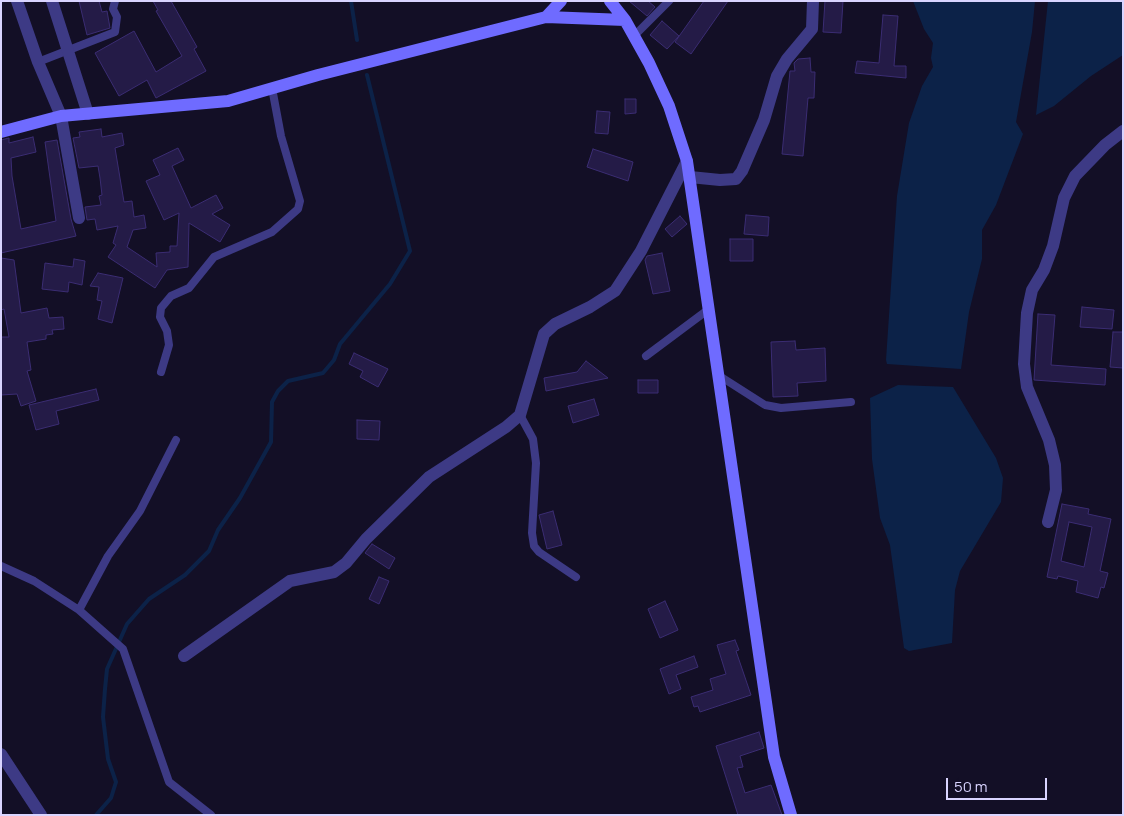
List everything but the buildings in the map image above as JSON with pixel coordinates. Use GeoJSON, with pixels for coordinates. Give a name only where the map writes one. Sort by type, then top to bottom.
{"type":"FeatureCollection","features":[{"type":"Feature","properties":{"kind":"main road"},"geometry":{"type":"LineString","coordinates":[[546,17],[561,1]]}},
{"type":"Feature","properties":{"kind":"main road"},"geometry":{"type":"LineString","coordinates":[[610,1],[625,20],[634,36],[669,106],[688,161],[774,757],[791,815]]}},
{"type":"Feature","properties":{"kind":"main road"},"geometry":{"type":"LineString","coordinates":[[1,132],[61,116],[228,100],[546,17],[625,20]]}},
{"type":"Feature","properties":{"kind":"street"},"geometry":{"type":"LineString","coordinates":[[17,1],[38,62],[61,116],[79,218]]}},
{"type":"Feature","properties":{"kind":"street"},"geometry":{"type":"LineString","coordinates":[[52,1],[88,114]]}},
{"type":"Feature","properties":{"kind":"street"},"geometry":{"type":"LineString","coordinates":[[690,177],[720,180],[736,178],[742,171],[764,120],[777,76],[787,58],[812,29],[814,1]]}},
{"type":"Feature","properties":{"kind":"street"},"geometry":{"type":"LineString","coordinates":[[1048,522],[1056,490],[1055,465],[1049,440],[1027,387],[1024,364],[1027,313],[1032,290],[1044,270],[1053,246],[1064,198],[1075,176],[1105,145],[1123,131]]}},
{"type":"Feature","properties":{"kind":"street"},"geometry":{"type":"LineString","coordinates":[[184,656],[290,581],[334,572],[346,563],[366,539],[429,477],[506,427],[520,415],[544,334],[555,324],[590,307],[615,291],[641,251],[688,161]]}},
{"type":"Feature","properties":{"kind":"street"},"geometry":{"type":"LineString","coordinates":[[1,754],[41,815]]}},
{"type":"Feature","properties":{"kind":"lane"},"geometry":{"type":"LineString","coordinates":[[38,62],[115,32],[117,17],[112,9],[115,1]]}},
{"type":"Feature","properties":{"kind":"lane"},"geometry":{"type":"LineString","coordinates":[[634,36],[669,1]]}},
{"type":"Feature","properties":{"kind":"lane"},"geometry":{"type":"LineString","coordinates":[[161,372],[169,344],[167,331],[160,317],[161,308],[171,296],[189,288],[214,257],[272,232],[298,208],[300,201],[282,136],[272,88]]}},
{"type":"Feature","properties":{"kind":"lane"},"geometry":{"type":"LineString","coordinates":[[646,356],[709,309]]}},
{"type":"Feature","properties":{"kind":"lane"},"geometry":{"type":"LineString","coordinates":[[718,375],[765,405],[781,408],[852,402]]}},
{"type":"Feature","properties":{"kind":"lane"},"geometry":{"type":"LineString","coordinates":[[520,415],[533,440],[536,463],[532,533],[534,546],[539,552],[576,577]]}},
{"type":"Feature","properties":{"kind":"lane"},"geometry":{"type":"LineString","coordinates":[[79,610],[108,556],[140,511],[176,440]]}},
{"type":"Feature","properties":{"kind":"lane"},"geometry":{"type":"LineString","coordinates":[[1,566],[34,581],[79,610],[96,623],[123,649],[169,782],[212,815]]}},
{"type":"Feature","properties":{"kind":"water"},"geometry":{"type":"Polygon","coordinates":[[[913,1],[1035,1],[1032,32],[1016,122],[1023,134],[996,205],[982,230],[982,259],[969,312],[961,369],[887,364],[886,360],[897,196],[909,123],[922,86],[933,67],[931,58],[933,43],[924,29],[913,1]]]}},
{"type":"Feature","properties":{"kind":"water"},"geometry":{"type":"Polygon","coordinates":[[[1048,1],[1123,1],[1123,55],[1091,76],[1054,106],[1036,115],[1048,1]]]}},
{"type":"Feature","properties":{"kind":"water"},"geometry":{"type":"Polygon","coordinates":[[[898,385],[953,387],[996,458],[1003,478],[1001,502],[960,571],[955,590],[952,643],[909,651],[904,648],[890,545],[880,518],[872,459],[870,398],[898,385]]]}},
{"type":"Feature","properties":{"kind":"waterway"},"geometry":{"type":"LineString","coordinates":[[351,1],[357,40]]}},
{"type":"Feature","properties":{"kind":"waterway"},"geometry":{"type":"LineString","coordinates":[[96,815],[111,798],[116,782],[108,759],[103,717],[107,669],[127,624],[149,599],[185,575],[209,551],[218,530],[240,498],[271,442],[272,402],[278,391],[288,381],[323,373],[334,360],[340,344],[390,284],[410,251],[367,75]]}}]}
